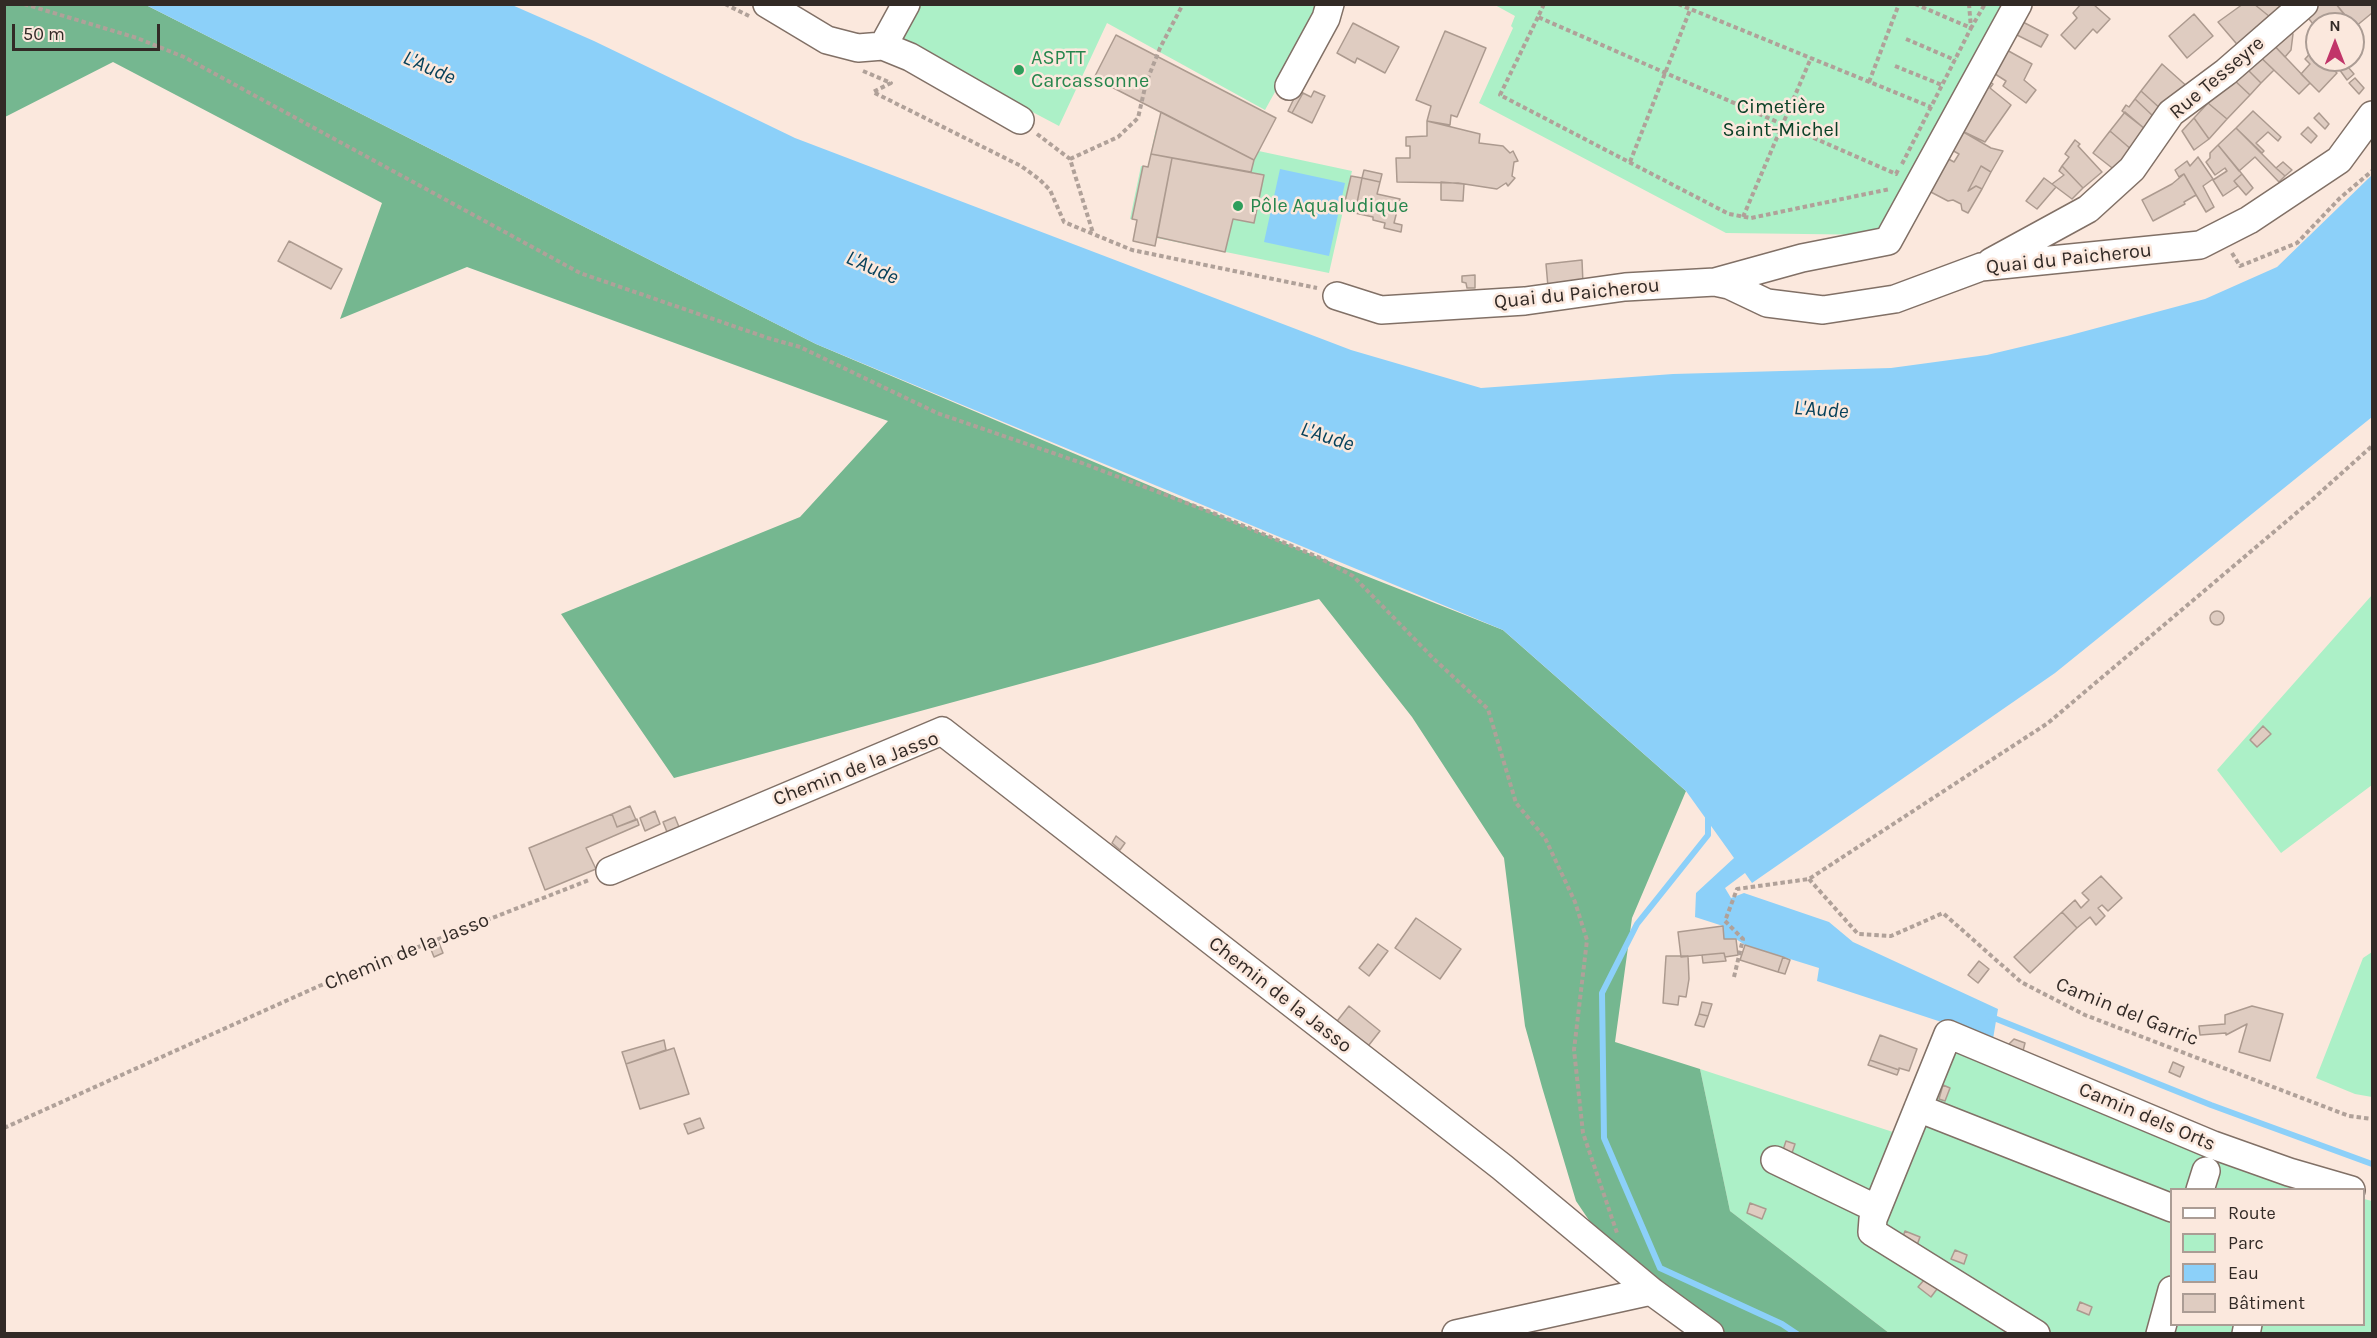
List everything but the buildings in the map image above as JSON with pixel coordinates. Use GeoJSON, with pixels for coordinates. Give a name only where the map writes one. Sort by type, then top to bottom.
{"type":"FeatureCollection","features":[{"type":"Feature","properties":{"kind":"street"},"geometry":{"type":"LineString","coordinates":[[883,46],[906,4]]}},
{"type":"Feature","properties":{"kind":"street"},"geometry":{"type":"LineString","coordinates":[[1289,86],[1326,18],[1330,4]]}},
{"type":"Feature","properties":{"kind":"street"},"geometry":{"type":"LineString","coordinates":[[1715,282],[1802,258],[1888,241],[2018,4]]}},
{"type":"Feature","properties":{"kind":"street","name":"Rue Tesseyre"},"geometry":{"type":"LineString","coordinates":[[1982,267],[2088,209],[2132,169],[2171,112],[2226,72],[2304,4]]}},
{"type":"Feature","properties":{"kind":"street"},"geometry":{"type":"LineString","coordinates":[[762,12],[827,40],[858,48],[883,46],[910,57],[1020,120]]}},
{"type":"Feature","properties":{"kind":"street","name":"Quai du Paicherou"},"geometry":{"type":"LineString","coordinates":[[1337,296],[1382,310],[1525,301],[1625,287],[1715,282],[1729,285],[1767,303],[1823,310],[1895,299],[1982,267],[2200,245],[2249,220],[2339,160],[2373,115]]}},
{"type":"Feature","properties":{"kind":"street"},"geometry":{"type":"LineString","coordinates":[[2088,209],[2082,225],[2090,245],[2103,254]]}},
{"type":"Feature","properties":{"kind":"street","name":"Chemin de la Jasso"},"geometry":{"type":"LineString","coordinates":[[610,871],[942,731],[1502,1167],[1651,1291],[1710,1334]]}},
{"type":"Feature","properties":{"kind":"street","name":"Camin dels Orts"},"geometry":{"type":"LineString","coordinates":[[1922,1098],[1948,1034],[2213,1145],[2286,1181],[2337,1188]]}},
{"type":"Feature","properties":{"kind":"street"},"geometry":{"type":"LineString","coordinates":[[2036,1334],[1872,1232],[1877,1209],[1922,1098],[2170,1207]]}},
{"type":"Feature","properties":{"kind":"street"},"geometry":{"type":"LineString","coordinates":[[1775,1160],[1877,1209]]}},
{"type":"Feature","properties":{"kind":"street"},"geometry":{"type":"LineString","coordinates":[[1456,1334],[1651,1291]]}},
{"type":"Feature","properties":{"kind":"street"},"geometry":{"type":"LineString","coordinates":[[2160,1334],[2170,1297]]}},
{"type":"Feature","properties":{"kind":"path"},"geometry":{"type":"LineString","coordinates":[[24,4],[137,38],[184,57],[580,273],[800,347],[937,413],[1082,463],[1213,513],[1318,556],[1353,576],[1434,659],[1488,709],[1516,804],[1545,838],[1575,902],[1587,940],[1574,1050],[1583,1133],[1617,1233]]}},
{"type":"Feature","properties":{"kind":"path"},"geometry":{"type":"LineString","coordinates":[[725,4],[762,12]]}},
{"type":"Feature","properties":{"kind":"path"},"geometry":{"type":"LineString","coordinates":[[1070,159],[1118,137],[1138,118],[1146,82],[1160,48],[1183,4]]}},
{"type":"Feature","properties":{"kind":"path"},"geometry":{"type":"LineString","coordinates":[[1544,4],[1500,95],[1729,214],[1751,218],[1891,188],[1930,107],[1985,4]]}},
{"type":"Feature","properties":{"kind":"path"},"geometry":{"type":"LineString","coordinates":[[1677,4],[1930,107]]}},
{"type":"Feature","properties":{"kind":"path"},"geometry":{"type":"LineString","coordinates":[[1869,82],[1899,4]]}},
{"type":"Feature","properties":{"kind":"path"},"geometry":{"type":"LineString","coordinates":[[1915,4],[1971,28]]}},
{"type":"Feature","properties":{"kind":"path"},"geometry":{"type":"LineString","coordinates":[[1969,4],[1971,28]]}},
{"type":"Feature","properties":{"kind":"path"},"geometry":{"type":"LineString","coordinates":[[1630,162],[1690,10]]}},
{"type":"Feature","properties":{"kind":"path"},"geometry":{"type":"LineString","coordinates":[[1538,17],[1896,174]]}},
{"type":"Feature","properties":{"kind":"path"},"geometry":{"type":"LineString","coordinates":[[1906,39],[1955,60]]}},
{"type":"Feature","properties":{"kind":"path"},"geometry":{"type":"LineString","coordinates":[[1743,217],[1811,58]]}},
{"type":"Feature","properties":{"kind":"path"},"geometry":{"type":"LineString","coordinates":[[1895,66],[1942,85]]}},
{"type":"Feature","properties":{"kind":"path"},"geometry":{"type":"LineString","coordinates":[[858,69],[891,83],[873,92],[1021,166],[1050,190],[1064,222],[1132,250],[1311,286],[1337,296]]}},
{"type":"Feature","properties":{"kind":"path"},"geometry":{"type":"LineString","coordinates":[[1020,120],[1070,159],[1093,234]]}},
{"type":"Feature","properties":{"kind":"path"},"geometry":{"type":"LineString","coordinates":[[2240,248],[2231,254],[2240,266],[2297,243],[2340,198],[2373,171]]}},
{"type":"Feature","properties":{"kind":"path"},"geometry":{"type":"LineString","coordinates":[[1734,976],[1743,939],[1725,921],[1737,889],[1809,879],[2049,723],[2373,446]]}},
{"type":"Feature","properties":{"kind":"path","name":"Chemin de la Jasso"},"geometry":{"type":"LineString","coordinates":[[4,1128],[319,986],[610,871]]}},
{"type":"Feature","properties":{"kind":"path","name":"Camin del Garric"},"geometry":{"type":"LineString","coordinates":[[1809,879],[1858,934],[1892,936],[1943,913],[2021,982],[2085,1015],[2349,1116],[2373,1119]]}},
{"type":"Feature","properties":{"kind":"green space"},"geometry":{"type":"Polygon","coordinates":[[[5,5],[146,5],[816,344],[1318,557],[1503,630],[1686,791],[1632,918],[1615,1042],[1700,1069],[1730,1211],[1889,1333],[1706,1333],[1628,1278],[1576,1201],[1542,1087],[1525,1026],[1504,858],[1412,717],[1319,599],[1097,663],[674,778],[561,614],[800,517],[888,421],[467,267],[340,319],[382,203],[113,62],[5,117],[5,5]]]}},
{"type":"Feature","properties":{"kind":"green space","name":"ASPTT Carcassonne"},"geometry":{"type":"Polygon","coordinates":[[[890,5],[1323,5],[1265,110],[1107,23],[1059,126],[877,30],[890,5]]]}},
{"type":"Feature","properties":{"kind":"green space","name":"Cimetière Saint-Michel"},"geometry":{"type":"Polygon","coordinates":[[[1495,5],[2010,5],[1883,235],[1726,233],[1479,103],[1513,28],[1511,26],[1515,16],[1495,5]]]}},
{"type":"Feature","properties":{"kind":"green space","name":"Pôle Aqualudique"},"geometry":{"type":"Polygon","coordinates":[[[1156,129],[1352,171],[1329,273],[1157,238],[1137,220],[1130,219],[1141,166],[1148,167],[1156,129]]]}},
{"type":"Feature","properties":{"kind":"green space"},"geometry":{"type":"Polygon","coordinates":[[[2372,595],[2372,785],[2281,853],[2217,770],[2372,595]]]}},
{"type":"Feature","properties":{"kind":"green space"},"geometry":{"type":"Polygon","coordinates":[[[2372,952],[2372,1097],[2355,1094],[2316,1078],[2363,958],[2372,952]]]}},
{"type":"Feature","properties":{"kind":"green space"},"geometry":{"type":"Polygon","coordinates":[[[1934,1034],[2322,1188],[2170,1188],[2170,1326],[2365,1326],[2365,1199],[2372,1201],[2372,1333],[1889,1333],[1730,1211],[1700,1069],[1896,1133],[1934,1034]]]}},
{"type":"Feature","properties":{"kind":"water","name":"L'Aude"},"geometry":{"type":"Polygon","coordinates":[[[146,5],[512,5],[594,41],[795,138],[1351,350],[1481,388],[1673,374],[1891,368],[1987,355],[2067,336],[2205,299],[2277,267],[2372,175],[2372,417],[2055,673],[1752,883],[1745,873],[1725,888],[1731,898],[1744,893],[1829,922],[1853,942],[1998,1009],[1993,1039],[1817,981],[1819,968],[1745,945],[1736,939],[1724,939],[1723,926],[1695,917],[1696,893],[1734,858],[1686,791],[1503,630],[816,344],[146,5]]]}},
{"type":"Feature","properties":{"kind":"water"},"geometry":{"type":"Polygon","coordinates":[[[1280,169],[1345,183],[1329,256],[1264,242],[1280,169]]]}},
{"type":"Feature","properties":{"kind":"waterway"},"geometry":{"type":"LineString","coordinates":[[1708,816],[1708,835],[1637,924],[1602,993],[1604,1138],[1660,1268],[1782,1324],[1797,1334]]}},
{"type":"Feature","properties":{"kind":"waterway"},"geometry":{"type":"LineString","coordinates":[[1989,1016],[2211,1105],[2372,1164]]}},
{"type":"Feature","properties":{"kind":"place","name":"ASPTT Carcassonne"},"geometry":{"type":"Point","coordinates":[1019,70]}},
{"type":"Feature","properties":{"kind":"place","name":"Pôle Aqualudique"},"geometry":{"type":"Point","coordinates":[1238,206]}}]}
